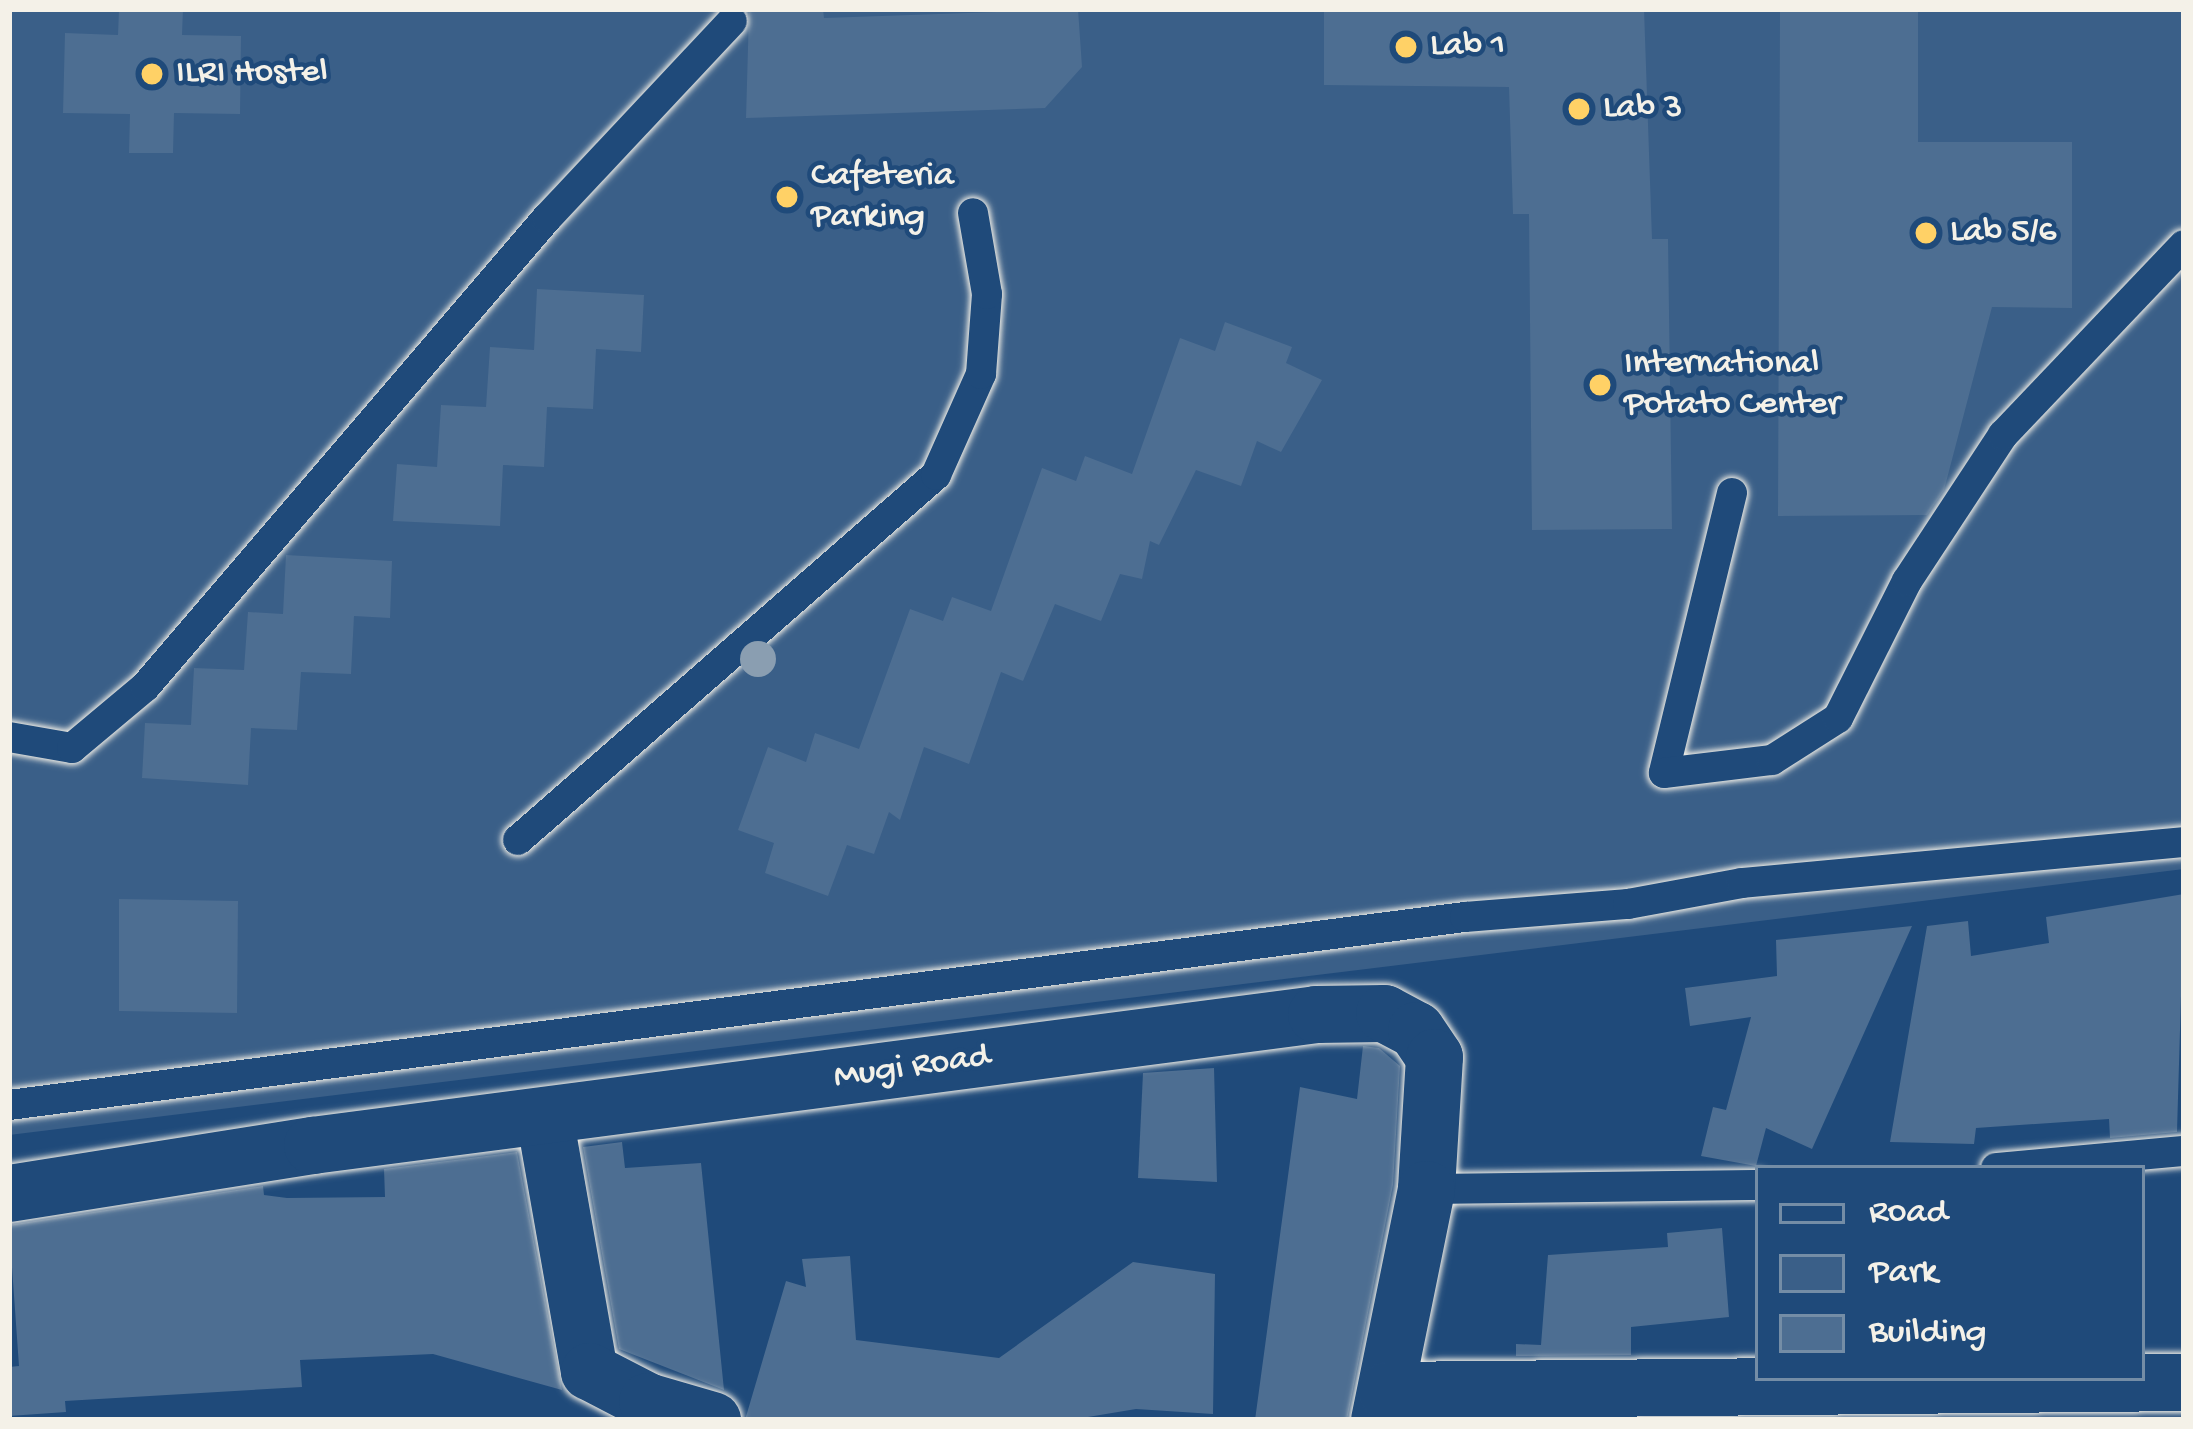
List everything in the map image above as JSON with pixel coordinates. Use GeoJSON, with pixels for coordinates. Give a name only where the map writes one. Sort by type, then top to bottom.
{"type":"FeatureCollection","features":[{"type":"Feature","properties":{"kind":"street","name":"Mugi Road"},"geometry":{"type":"LineString","coordinates":[[9,1193],[544,1116],[1316,1014],[1384,1013],[1416,1030],[1434,1057],[1426,1189],[1382,1405]]}},
{"type":"Feature","properties":{"kind":"street"},"geometry":{"type":"LineString","coordinates":[[544,1116],[589,1371],[646,1401],[712,1420]]}},
{"type":"Feature","properties":{"kind":"street"},"geometry":{"type":"LineString","coordinates":[[1382,1405],[2184,1382]]}},
{"type":"Feature","properties":{"kind":"lane"},"geometry":{"type":"LineString","coordinates":[[9,736],[72,748],[146,687],[547,218],[732,21]]}},
{"type":"Feature","properties":{"kind":"lane"},"geometry":{"type":"LineString","coordinates":[[518,840],[936,475],[981,374],[987,294],[973,213]]}},
{"type":"Feature","properties":{"kind":"lane"},"geometry":{"type":"LineString","coordinates":[[1732,493],[1664,773],[1772,760],[1838,718],[1906,581],[2003,435],[2184,245]]}},
{"type":"Feature","properties":{"kind":"lane"},"geometry":{"type":"LineString","coordinates":[[9,1105],[1465,917],[1628,904],[1742,883],[2184,842]]}},
{"type":"Feature","properties":{"kind":"lane"},"geometry":{"type":"LineString","coordinates":[[2027,1165],[2184,1150]]}},
{"type":"Feature","properties":{"kind":"lane"},"geometry":{"type":"LineString","coordinates":[[1426,1189],[1755,1186]]}},
{"type":"Feature","properties":{"kind":"green space"},"geometry":{"type":"Polygon","coordinates":[[[9,9],[2184,9],[2184,869],[9,1135],[9,9]]]}},
{"type":"Feature","properties":{"kind":"building","name":"ILRI Hostel"},"geometry":{"type":"Polygon","coordinates":[[[119,9],[183,9],[182,35],[241,36],[240,114],[174,113],[173,153],[129,153],[130,114],[63,113],[65,33],[118,35],[119,9]]]}},
{"type":"Feature","properties":{"kind":"building"},"geometry":{"type":"Polygon","coordinates":[[[823,9],[824,18],[1078,9],[1082,67],[1045,108],[746,118],[749,12],[823,9]]]}},
{"type":"Feature","properties":{"kind":"building"},"geometry":{"type":"Polygon","coordinates":[[[1324,9],[1644,9],[1652,239],[1668,239],[1672,529],[1532,530],[1529,214],[1513,214],[1509,87],[1324,85],[1324,9]]]}},
{"type":"Feature","properties":{"kind":"building","name":"Lab 5/6"},"geometry":{"type":"Polygon","coordinates":[[[1780,9],[1918,9],[1918,142],[2072,142],[2072,308],[1992,307],[1944,490],[1927,515],[1778,516],[1780,9]]]}},
{"type":"Feature","properties":{"kind":"building"},"geometry":{"type":"Polygon","coordinates":[[[537,289],[644,295],[641,352],[596,349],[593,409],[547,407],[544,467],[503,465],[500,526],[393,521],[397,464],[437,467],[441,405],[486,407],[490,347],[534,350],[537,289]]]}},
{"type":"Feature","properties":{"kind":"building"},"geometry":{"type":"Polygon","coordinates":[[[1225,322],[1292,347],[1286,363],[1322,380],[1281,452],[1257,441],[1241,486],[1196,470],[1159,545],[1150,541],[1142,579],[1120,574],[1101,621],[1055,604],[1023,681],[1001,672],[969,764],[924,747],[900,820],[889,812],[874,854],[847,845],[828,896],[765,873],[774,843],[738,830],[768,747],[806,762],[815,733],[859,749],[910,609],[943,621],[952,597],[991,611],[1042,468],[1076,481],[1085,456],[1132,474],[1180,338],[1215,351],[1225,322]]]}},
{"type":"Feature","properties":{"kind":"building"},"geometry":{"type":"Polygon","coordinates":[[[286,555],[392,561],[390,618],[354,616],[351,674],[301,672],[297,730],[251,728],[248,785],[142,778],[145,723],[191,725],[194,668],[244,670],[248,612],[283,614],[286,555]]]}},
{"type":"Feature","properties":{"kind":"building"},"geometry":{"type":"Polygon","coordinates":[[[2184,894],[2177,1132],[2110,1138],[2109,1119],[1976,1128],[1974,1144],[1890,1142],[1927,926],[1968,921],[1971,956],[2049,943],[2046,917],[2184,894]]]}},
{"type":"Feature","properties":{"kind":"building"},"geometry":{"type":"Polygon","coordinates":[[[119,899],[238,901],[237,1013],[119,1011],[119,899]]]}},
{"type":"Feature","properties":{"kind":"building"},"geometry":{"type":"Polygon","coordinates":[[[1912,926],[1812,1149],[1766,1128],[1755,1166],[1701,1156],[1713,1107],[1726,1110],[1751,1017],[1690,1026],[1685,988],[1777,976],[1776,940],[1912,926]]]}},
{"type":"Feature","properties":{"kind":"building"},"geometry":{"type":"Polygon","coordinates":[[[1363,1046],[1379,1048],[1400,1066],[1393,1185],[1347,1420],[1255,1420],[1300,1087],[1357,1099],[1363,1046]]]}},
{"type":"Feature","properties":{"kind":"building"},"geometry":{"type":"Polygon","coordinates":[[[1214,1068],[1217,1182],[1138,1178],[1143,1073],[1214,1068]]]}},
{"type":"Feature","properties":{"kind":"building"},"geometry":{"type":"Polygon","coordinates":[[[622,1142],[625,1168],[701,1163],[724,1390],[619,1349],[583,1147],[622,1142]]]}},
{"type":"Feature","properties":{"kind":"building"},"geometry":{"type":"Polygon","coordinates":[[[517,1152],[562,1390],[433,1354],[300,1360],[302,1387],[65,1401],[66,1412],[9,1416],[9,1367],[19,1366],[9,1225],[263,1186],[264,1195],[287,1198],[385,1197],[384,1169],[517,1152]]]}},
{"type":"Feature","properties":{"kind":"building"},"geometry":{"type":"Polygon","coordinates":[[[1722,1228],[1729,1317],[1631,1327],[1631,1355],[1516,1356],[1516,1344],[1541,1345],[1548,1255],[1668,1247],[1667,1233],[1722,1228]]]}},
{"type":"Feature","properties":{"kind":"building"},"geometry":{"type":"Polygon","coordinates":[[[850,1256],[856,1340],[999,1358],[1133,1262],[1215,1274],[1213,1414],[1136,1409],[1070,1420],[745,1420],[786,1281],[806,1287],[802,1259],[850,1256]]]}},
{"type":"Feature","properties":{"kind":"place","name":"Lab 1"},"geometry":{"type":"Point","coordinates":[1406,47]}},
{"type":"Feature","properties":{"kind":"place","name":"ILRI Hostel"},"geometry":{"type":"Point","coordinates":[152,74]}},
{"type":"Feature","properties":{"kind":"place","name":"Lab 3"},"geometry":{"type":"Point","coordinates":[1579,109]}},
{"type":"Feature","properties":{"kind":"place","name":"Cafeteria Parking"},"geometry":{"type":"Point","coordinates":[787,197]}},
{"type":"Feature","properties":{"kind":"place","name":"Lab 5/6"},"geometry":{"type":"Point","coordinates":[1926,233]}},
{"type":"Feature","properties":{"kind":"place","name":"International Potato Center"},"geometry":{"type":"Point","coordinates":[1600,385]}}]}
